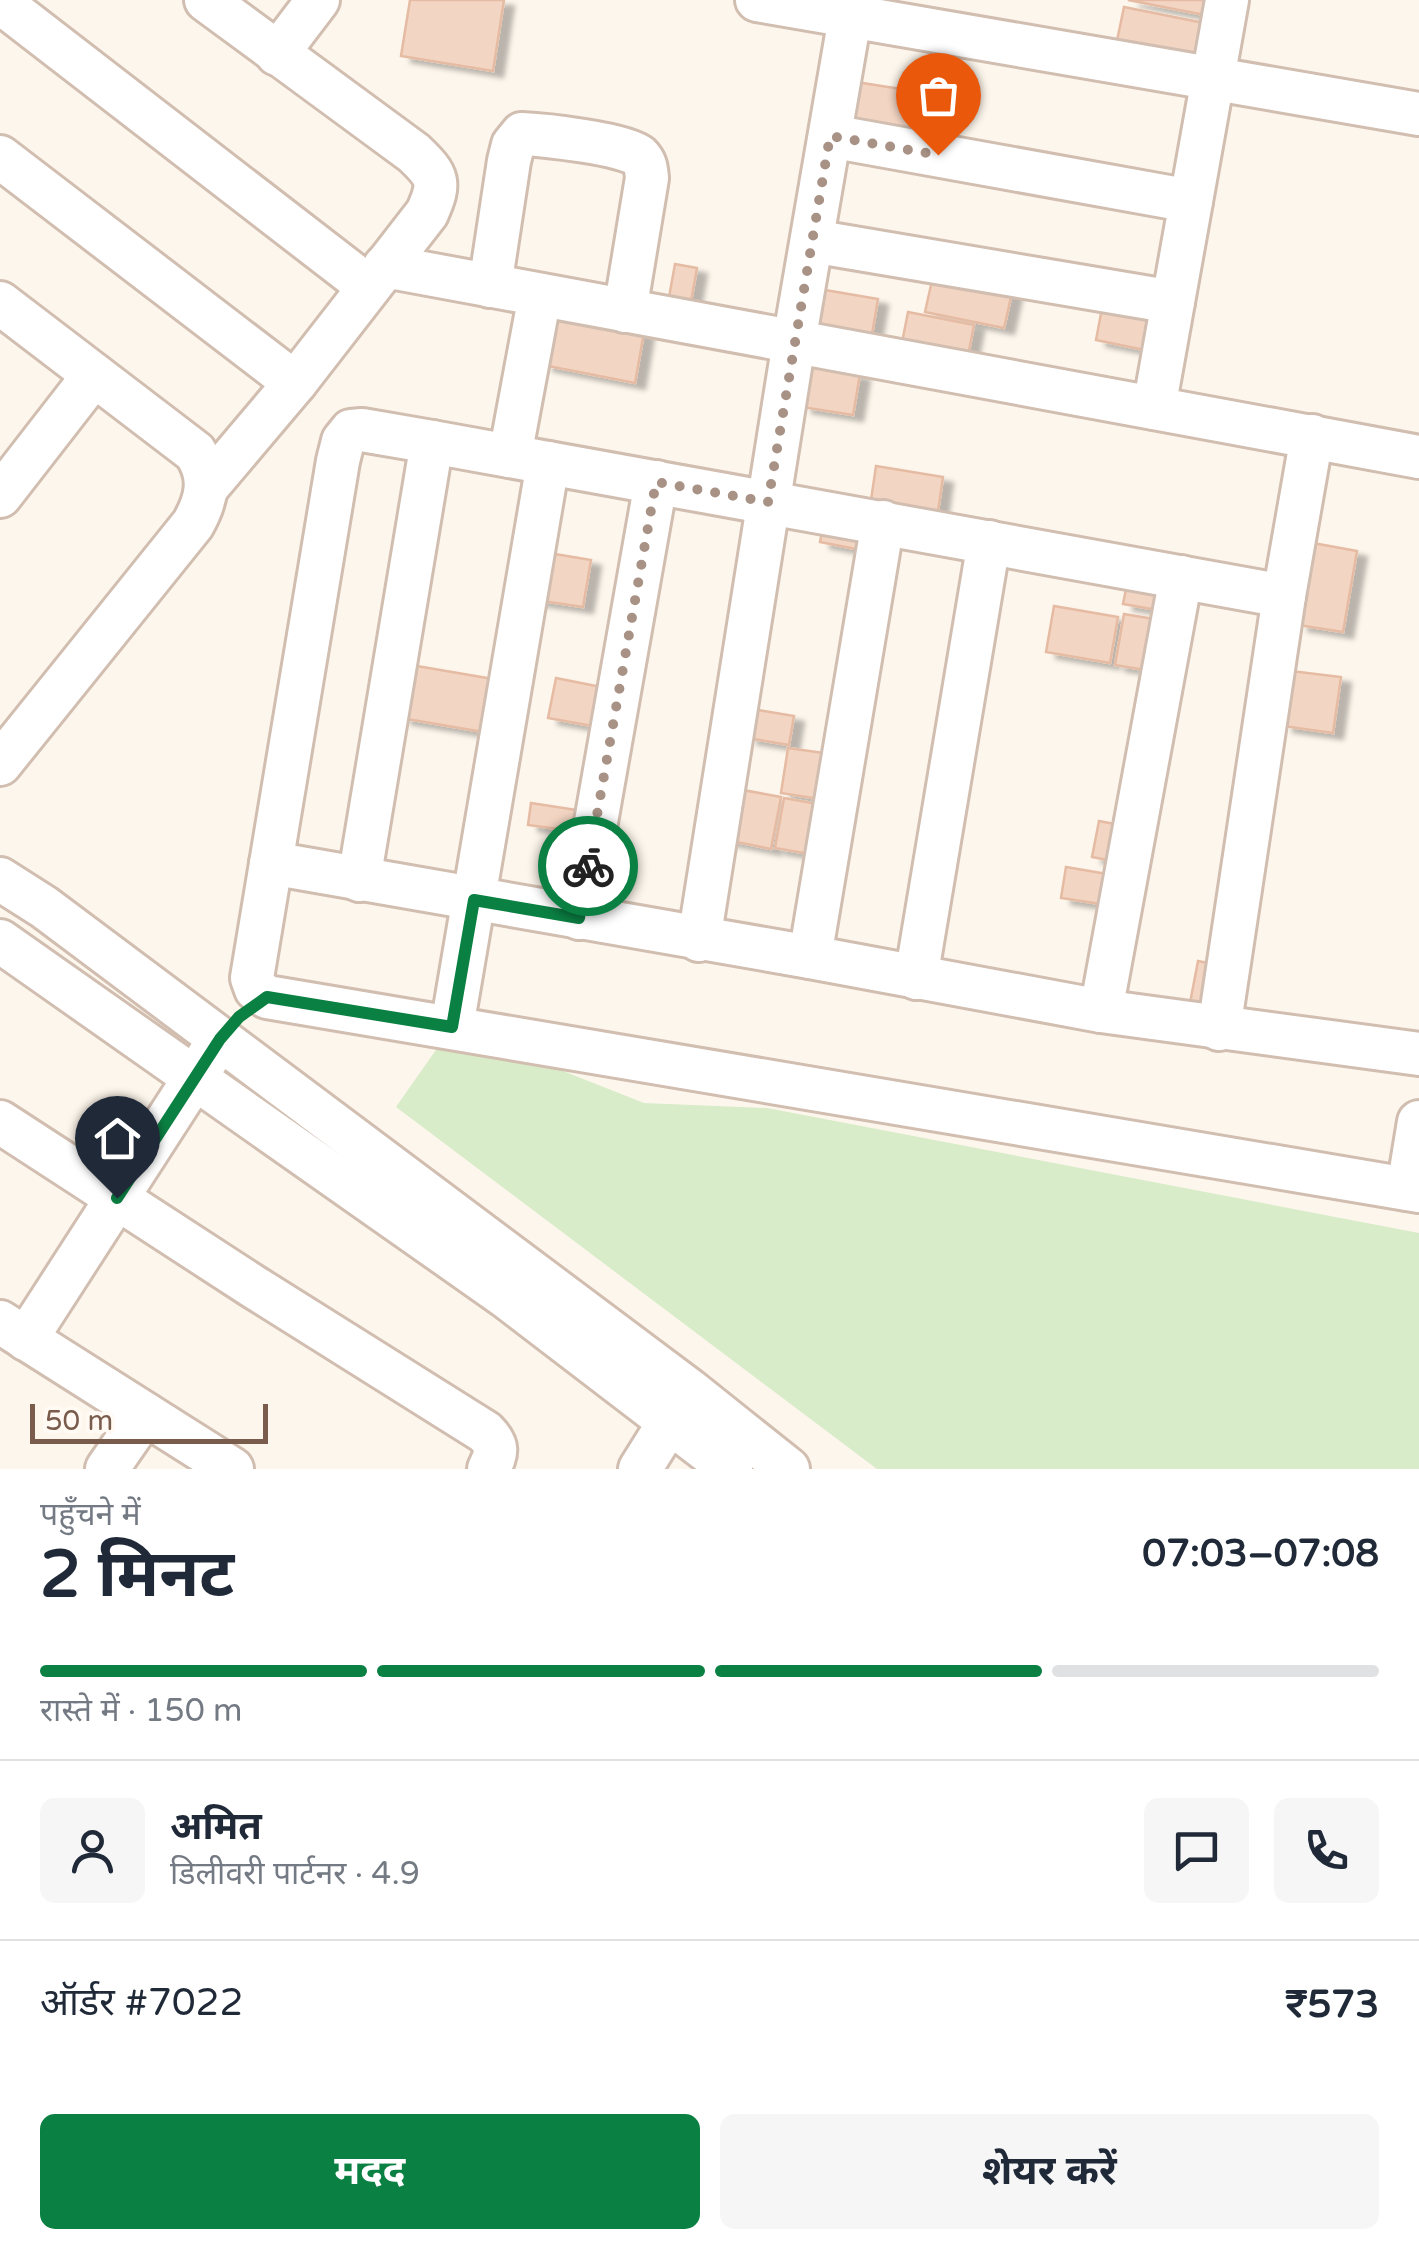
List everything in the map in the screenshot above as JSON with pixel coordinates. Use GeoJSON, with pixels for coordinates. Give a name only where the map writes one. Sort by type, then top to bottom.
{"type":"FeatureCollection","features":[{"type":"Feature","properties":{"kind":"street"},"geometry":{"type":"LineString","coordinates":[[7,741],[193,524],[208,486],[295,383],[427,213],[436,195],[436,180],[414,153],[206,0]]}},
{"type":"Feature","properties":{"kind":"street"},"geometry":{"type":"LineString","coordinates":[[277,54],[318,0]]}},
{"type":"Feature","properties":{"kind":"street"},"geometry":{"type":"LineString","coordinates":[[756,0],[852,8],[1213,79],[1419,114]]}},
{"type":"Feature","properties":{"kind":"street"},"geometry":{"type":"LineString","coordinates":[[1154,408],[1227,0]]}},
{"type":"Feature","properties":{"kind":"street"},"geometry":{"type":"LineString","coordinates":[[0,2],[377,277],[490,286],[1419,457]]}},
{"type":"Feature","properties":{"kind":"street"},"geometry":{"type":"LineString","coordinates":[[699,940],[794,342],[852,8]]}},
{"type":"Feature","properties":{"kind":"street"},"geometry":{"type":"LineString","coordinates":[[490,286],[509,161],[522,134],[620,148],[636,152],[645,163],[647,178],[625,311]]}},
{"type":"Feature","properties":{"kind":"street"},"geometry":{"type":"LineString","coordinates":[[830,136],[1191,201]]}},
{"type":"Feature","properties":{"kind":"street"},"geometry":{"type":"LineString","coordinates":[[0,157],[295,383]]}},
{"type":"Feature","properties":{"kind":"street"},"geometry":{"type":"LineString","coordinates":[[812,241],[1173,302]]}},
{"type":"Feature","properties":{"kind":"street"},"geometry":{"type":"LineString","coordinates":[[452,1027],[474,900],[529,460],[540,295]]}},
{"type":"Feature","properties":{"kind":"street"},"geometry":{"type":"LineString","coordinates":[[0,303],[195,452],[203,464],[208,486]]}},
{"type":"Feature","properties":{"kind":"street"},"geometry":{"type":"LineString","coordinates":[[0,496],[94,375]]}},
{"type":"Feature","properties":{"kind":"street"},"geometry":{"type":"LineString","coordinates":[[1284,596],[432,442],[362,430],[351,432],[338,461],[252,978],[256,989],[267,997],[1413,1190],[1419,1122]]}},
{"type":"Feature","properties":{"kind":"street"},"geometry":{"type":"LineString","coordinates":[[1219,1028],[1312,436]]}},
{"type":"Feature","properties":{"kind":"street"},"geometry":{"type":"LineString","coordinates":[[359,880],[432,442]]}},
{"type":"Feature","properties":{"kind":"street"},"geometry":{"type":"LineString","coordinates":[[579,918],[656,482]]}},
{"type":"Feature","properties":{"kind":"street"},"geometry":{"type":"LineString","coordinates":[[810,957],[883,522]]}},
{"type":"Feature","properties":{"kind":"street"},"geometry":{"type":"LineString","coordinates":[[916,978],[989,542]]}},
{"type":"Feature","properties":{"kind":"street"},"geometry":{"type":"LineString","coordinates":[[1101,1011],[1181,577]]}},
{"type":"Feature","properties":{"kind":"street"},"geometry":{"type":"LineString","coordinates":[[271,864],[1101,1011],[1419,1054]]}},
{"type":"Feature","properties":{"kind":"street"},"geometry":{"type":"LineString","coordinates":[[0,879],[220,1039],[680,1406],[730,1460],[788,1469]]}},
{"type":"Feature","properties":{"kind":"street"},"geometry":{"type":"LineString","coordinates":[[0,941],[505,1296],[680,1406]]}},
{"type":"Feature","properties":{"kind":"street"},"geometry":{"type":"LineString","coordinates":[[232,1469],[13,1331],[117,1198],[220,1039],[239,1017],[267,997]]}},
{"type":"Feature","properties":{"kind":"street"},"geometry":{"type":"LineString","coordinates":[[0,1122],[486,1432],[494,1441],[496,1453],[489,1469]]}},
{"type":"Feature","properties":{"kind":"street"},"geometry":{"type":"LineString","coordinates":[[640,1469],[680,1406]]}},
{"type":"Feature","properties":{"kind":"street"},"geometry":{"type":"LineString","coordinates":[[107,1469],[145,1414]]}},
{"type":"Feature","properties":{"kind":"green space"},"geometry":{"type":"Polygon","coordinates":[[[452,1027],[644,1103],[767,1108],[1419,1233],[1419,1469],[877,1469],[396,1107],[452,1027]]]}},
{"type":"Feature","properties":{"kind":"building"},"geometry":{"type":"Polygon","coordinates":[[[410,0],[504,0],[493,71],[401,56],[410,0]]]}},
{"type":"Feature","properties":{"kind":"building"},"geometry":{"type":"Polygon","coordinates":[[[1128,0],[1218,0],[1215,17],[1128,0]]]}},
{"type":"Feature","properties":{"kind":"building"},"geometry":{"type":"Polygon","coordinates":[[[1124,7],[1214,25],[1204,73],[1114,55],[1124,7]]]}},
{"type":"Feature","properties":{"kind":"building"},"geometry":{"type":"Polygon","coordinates":[[[856,82],[946,96],[938,142],[849,128],[856,82]]]}},
{"type":"Feature","properties":{"kind":"building"},"geometry":{"type":"Polygon","coordinates":[[[675,264],[697,268],[688,318],[666,314],[675,264]]]}},
{"type":"Feature","properties":{"kind":"building"},"geometry":{"type":"Polygon","coordinates":[[[935,267],[1014,284],[1004,328],[925,312],[935,267]]]}},
{"type":"Feature","properties":{"kind":"building"},"geometry":{"type":"Polygon","coordinates":[[[825,290],[878,299],[870,346],[817,337],[825,290]]]}},
{"type":"Feature","properties":{"kind":"building"},"geometry":{"type":"Polygon","coordinates":[[[1103,303],[1161,315],[1154,352],[1096,340],[1103,303]]]}},
{"type":"Feature","properties":{"kind":"building"},"geometry":{"type":"Polygon","coordinates":[[[908,312],[974,325],[965,371],[899,358],[908,312]]]}},
{"type":"Feature","properties":{"kind":"building"},"geometry":{"type":"Polygon","coordinates":[[[552,314],[644,332],[635,383],[543,365],[552,314]]]}},
{"type":"Feature","properties":{"kind":"building"},"geometry":{"type":"Polygon","coordinates":[[[808,366],[860,374],[853,415],[802,407],[808,366]]]}},
{"type":"Feature","properties":{"kind":"building"},"geometry":{"type":"Polygon","coordinates":[[[876,466],[943,477],[936,525],[869,514],[876,466]]]}},
{"type":"Feature","properties":{"kind":"building"},"geometry":{"type":"Polygon","coordinates":[[[825,517],[876,527],[871,552],[820,542],[825,517]]]}},
{"type":"Feature","properties":{"kind":"building"},"geometry":{"type":"Polygon","coordinates":[[[1313,543],[1357,551],[1343,632],[1298,625],[1313,543]]]}},
{"type":"Feature","properties":{"kind":"building"},"geometry":{"type":"Polygon","coordinates":[[[537,551],[591,560],[583,607],[529,599],[537,551]]]}},
{"type":"Feature","properties":{"kind":"building"},"geometry":{"type":"Polygon","coordinates":[[[1129,574],[1175,582],[1169,612],[1123,604],[1129,574]]]}},
{"type":"Feature","properties":{"kind":"building"},"geometry":{"type":"Polygon","coordinates":[[[1054,606],[1118,617],[1110,663],[1046,652],[1054,606]]]}},
{"type":"Feature","properties":{"kind":"building"},"geometry":{"type":"Polygon","coordinates":[[[1124,614],[1166,621],[1157,672],[1115,665],[1124,614]]]}},
{"type":"Feature","properties":{"kind":"building"},"geometry":{"type":"Polygon","coordinates":[[[411,665],[499,680],[489,733],[401,718],[411,665]]]}},
{"type":"Feature","properties":{"kind":"building"},"geometry":{"type":"Polygon","coordinates":[[[1291,671],[1341,677],[1333,733],[1283,726],[1291,671]]]}},
{"type":"Feature","properties":{"kind":"building"},"geometry":{"type":"Polygon","coordinates":[[[556,678],[606,688],[598,727],[548,718],[556,678]]]}},
{"type":"Feature","properties":{"kind":"building"},"geometry":{"type":"Polygon","coordinates":[[[752,709],[794,716],[789,745],[747,738],[752,709]]]}},
{"type":"Feature","properties":{"kind":"building"},"geometry":{"type":"Polygon","coordinates":[[[788,748],[838,755],[831,801],[781,793],[788,748]]]}},
{"type":"Feature","properties":{"kind":"building"},"geometry":{"type":"Polygon","coordinates":[[[732,788],[781,797],[771,849],[722,839],[732,788]]]}},
{"type":"Feature","properties":{"kind":"building"},"geometry":{"type":"Polygon","coordinates":[[[784,798],[829,806],[821,856],[775,848],[784,798]]]}},
{"type":"Feature","properties":{"kind":"building"},"geometry":{"type":"Polygon","coordinates":[[[531,803],[583,811],[580,832],[528,825],[531,803]]]}},
{"type":"Feature","properties":{"kind":"building"},"geometry":{"type":"Polygon","coordinates":[[[1099,821],[1130,827],[1123,863],[1092,857],[1099,821]]]}},
{"type":"Feature","properties":{"kind":"building"},"geometry":{"type":"Polygon","coordinates":[[[1066,867],[1119,876],[1114,906],[1061,898],[1066,867]]]}},
{"type":"Feature","properties":{"kind":"building"},"geometry":{"type":"Polygon","coordinates":[[[1198,961],[1223,966],[1214,1008],[1190,1003],[1198,961]]]}},
{"type":"Feature","properties":{"kind":"way so far"},"geometry":{"type":"LineString","coordinates":[[588,866],[656,482],[768,502],[830,136],[938,155]]}},
{"type":"Feature","properties":{"kind":"route"},"geometry":{"type":"LineString","coordinates":[[117,1198],[220,1039],[239,1017],[267,997],[452,1027],[474,900],[579,918],[588,866]]}}]}
